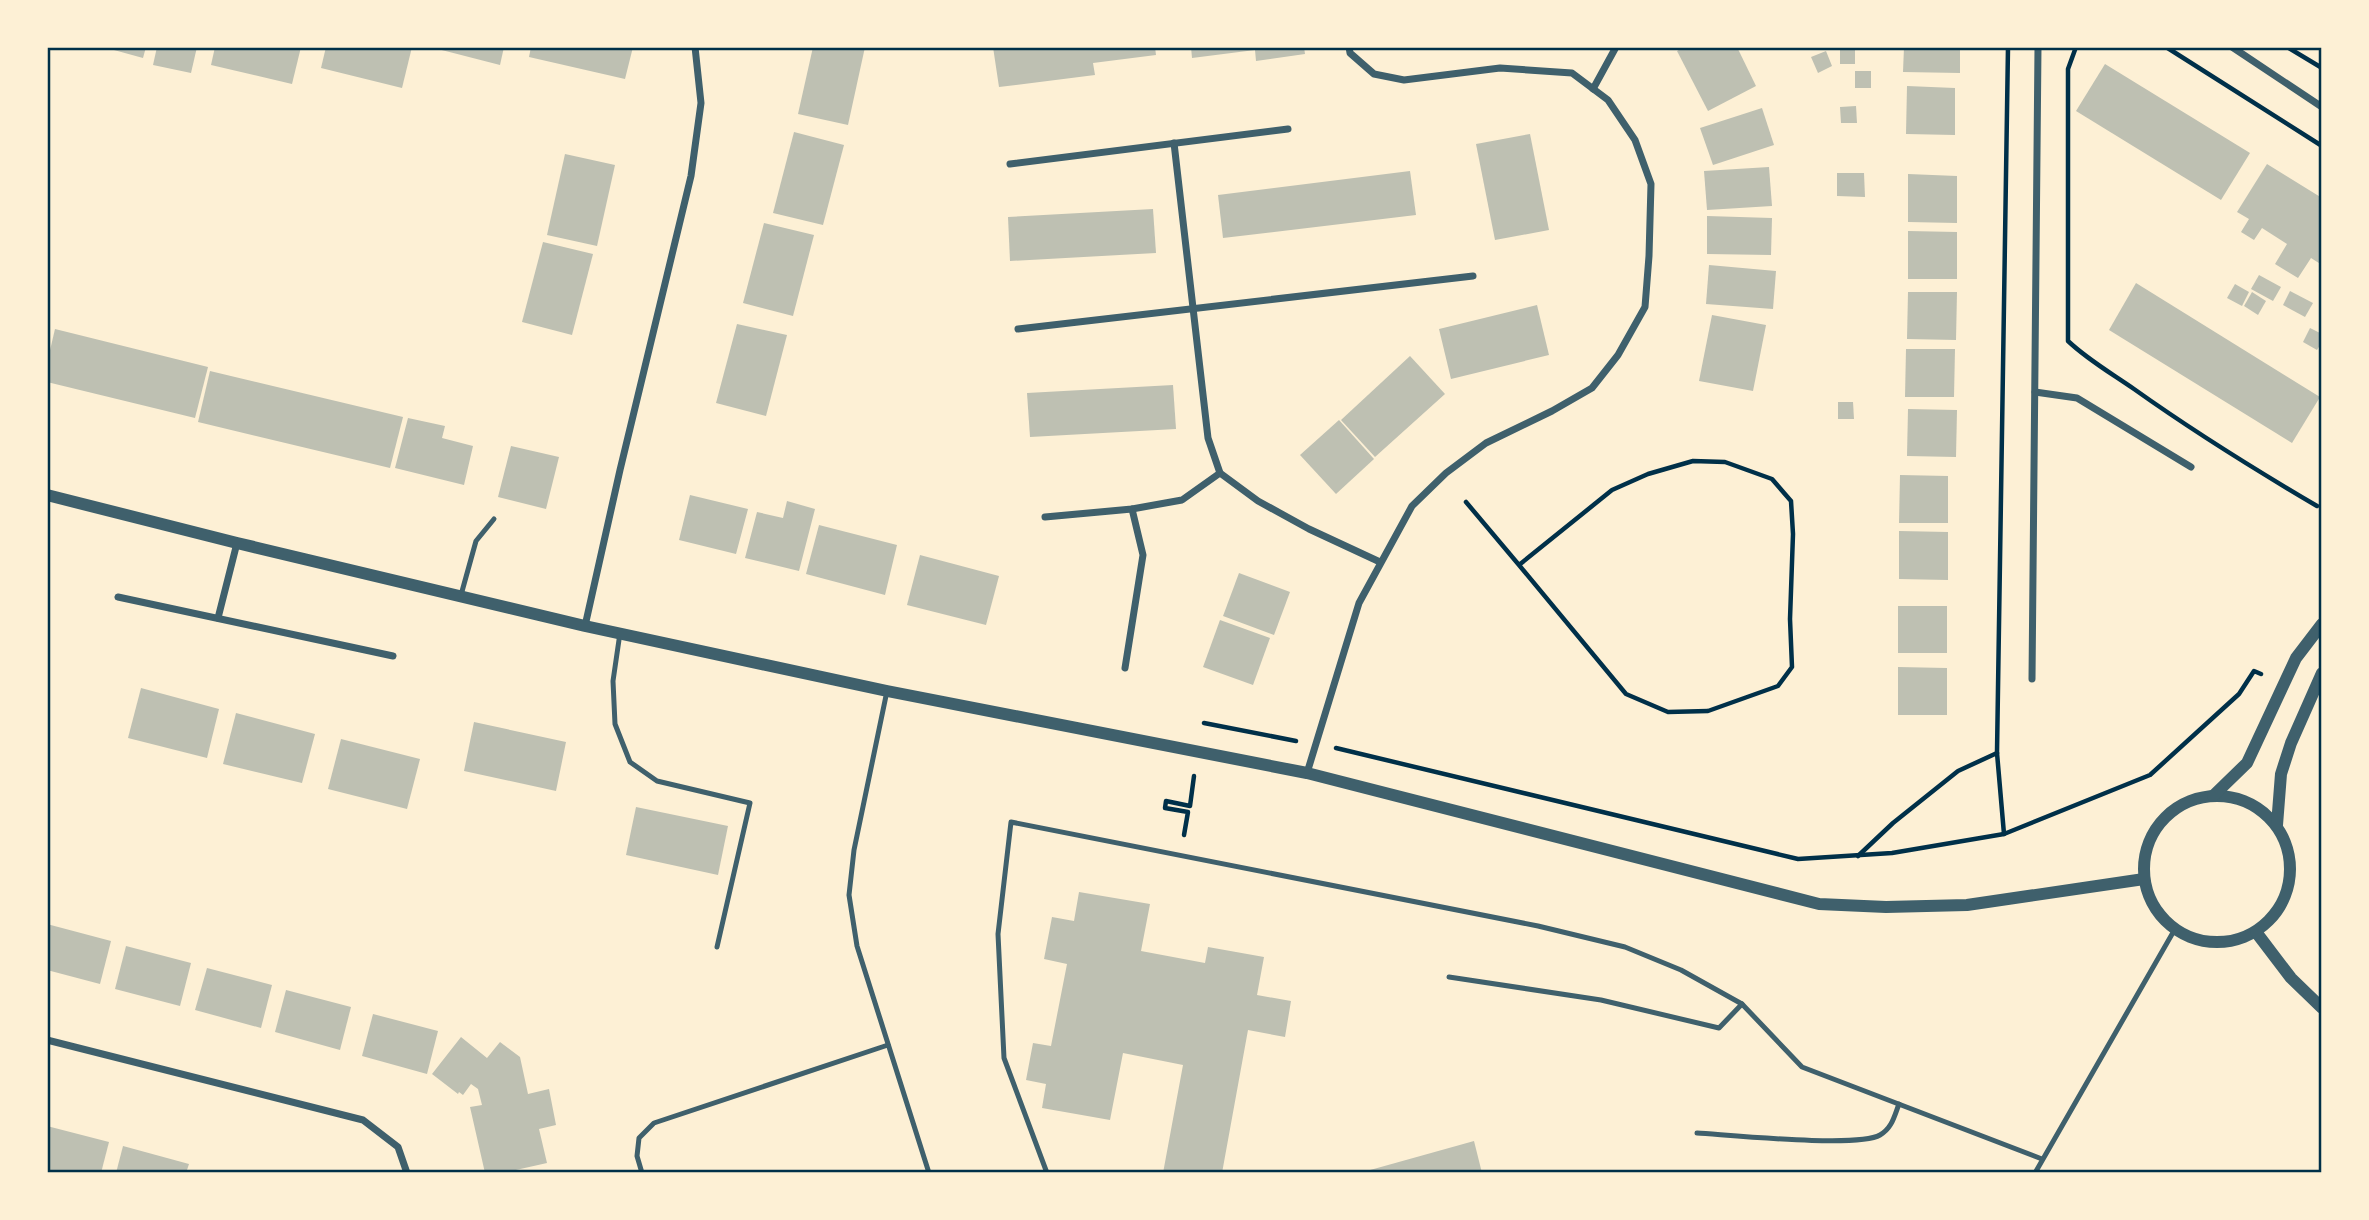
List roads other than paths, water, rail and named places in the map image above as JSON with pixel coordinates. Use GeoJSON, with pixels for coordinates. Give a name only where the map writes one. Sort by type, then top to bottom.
{"type":"FeatureCollection","features":[{"type":"Feature","properties":{"kind":"street"},"geometry":{"type":"LineString","coordinates":[[586,626],[620,470],[691,176],[701,103],[695,47]]}},
{"type":"Feature","properties":{"kind":"street"},"geometry":{"type":"LineString","coordinates":[[1307,773],[1359,603],[1412,506],[1446,473],[1486,443],[1592,388],[1618,355],[1645,307],[1651,184],[1635,140],[1608,100],[1572,73],[1500,68],[1404,80],[1374,74],[1350,53],[1349,47]]}},
{"type":"Feature","properties":{"kind":"street"},"geometry":{"type":"LineString","coordinates":[[1593,89],[1616,47]]}},
{"type":"Feature","properties":{"kind":"street"},"geometry":{"type":"LineString","coordinates":[[2032,679],[2038,47]]}},
{"type":"Feature","properties":{"kind":"street"},"geometry":{"type":"LineString","coordinates":[[2232,47],[2322,107]]}},
{"type":"Feature","properties":{"kind":"street"},"geometry":{"type":"LineString","coordinates":[[1010,164],[1288,129]]}},
{"type":"Feature","properties":{"kind":"street"},"geometry":{"type":"LineString","coordinates":[[1174,143],[1208,438],[1220,473],[1258,501],[1309,529],[1380,562]]}},
{"type":"Feature","properties":{"kind":"street"},"geometry":{"type":"LineString","coordinates":[[1018,329],[1473,276]]}},
{"type":"Feature","properties":{"kind":"street"},"geometry":{"type":"LineString","coordinates":[[2035,392],[2077,398],[2191,467]]}},
{"type":"Feature","properties":{"kind":"street"},"geometry":{"type":"LineString","coordinates":[[1045,517],[1132,509],[1182,500],[1220,473]]}},
{"type":"Feature","properties":{"kind":"street"},"geometry":{"type":"LineString","coordinates":[[47,495],[586,626],[887,691],[1307,773],[1819,904],[1886,907],[1967,905],[2144,879]]}},
{"type":"Feature","properties":{"kind":"street"},"geometry":{"type":"LineString","coordinates":[[1125,668],[1143,555],[1132,509]]}},
{"type":"Feature","properties":{"kind":"street"},"geometry":{"type":"LineString","coordinates":[[218,618],[237,543]]}},
{"type":"Feature","properties":{"kind":"street"},"geometry":{"type":"LineString","coordinates":[[118,597],[393,656]]}},
{"type":"Feature","properties":{"kind":"street"},"geometry":{"type":"LineString","coordinates":[[2213,796],[2247,763],[2296,658],[2322,624]]}},
{"type":"Feature","properties":{"kind":"street"},"geometry":{"type":"LineString","coordinates":[[2277,825],[2281,774],[2291,743],[2322,673]]}},
{"type":"Feature","properties":{"kind":"street"},"geometry":{"type":"LineString","coordinates":[[2213,796],[2238,798],[2259,808],[2277,825],[2287,847],[2291,871],[2286,895],[2274,916],[2256,932],[2236,940],[2215,943],[2194,939],[2175,929],[2160,916],[2149,898],[2144,879],[2145,855],[2153,832],[2161,822],[2169,813],[2190,801],[2213,796]]}},
{"type":"Feature","properties":{"kind":"street"},"geometry":{"type":"LineString","coordinates":[[2256,932],[2291,978],[2322,1008]]}},
{"type":"Feature","properties":{"kind":"street"},"geometry":{"type":"LineString","coordinates":[[47,1040],[363,1120],[398,1147],[407,1173]]}},
{"type":"Feature","properties":{"kind":"lane"},"geometry":{"type":"LineString","coordinates":[[461,596],[476,541],[494,519]]}},
{"type":"Feature","properties":{"kind":"lane"},"geometry":{"type":"LineString","coordinates":[[620,633],[613,681],[615,724],[630,762],[657,781],[750,803],[717,947]]}},
{"type":"Feature","properties":{"kind":"lane"},"geometry":{"type":"LineString","coordinates":[[887,691],[854,850],[849,895],[857,946],[929,1173]]}},
{"type":"Feature","properties":{"kind":"lane"},"geometry":{"type":"LineString","coordinates":[[1046,1173],[1004,1058],[998,934],[1011,822],[1538,926],[1625,947],[1681,970],[1742,1004],[1802,1067],[2042,1159]]}},
{"type":"Feature","properties":{"kind":"lane"},"geometry":{"type":"LineString","coordinates":[[2035,1173],[2175,929]]}},
{"type":"Feature","properties":{"kind":"lane"},"geometry":{"type":"LineString","coordinates":[[1449,977],[1601,1000],[1719,1028],[1742,1004]]}},
{"type":"Feature","properties":{"kind":"lane"},"geometry":{"type":"LineString","coordinates":[[642,1173],[637,1156],[639,1138],[654,1124],[888,1045]]}},
{"type":"Feature","properties":{"kind":"lane"},"geometry":{"type":"LineString","coordinates":[[1697,1133],[1851,1141],[1877,1137],[1890,1128],[1899,1104]]}}]}
